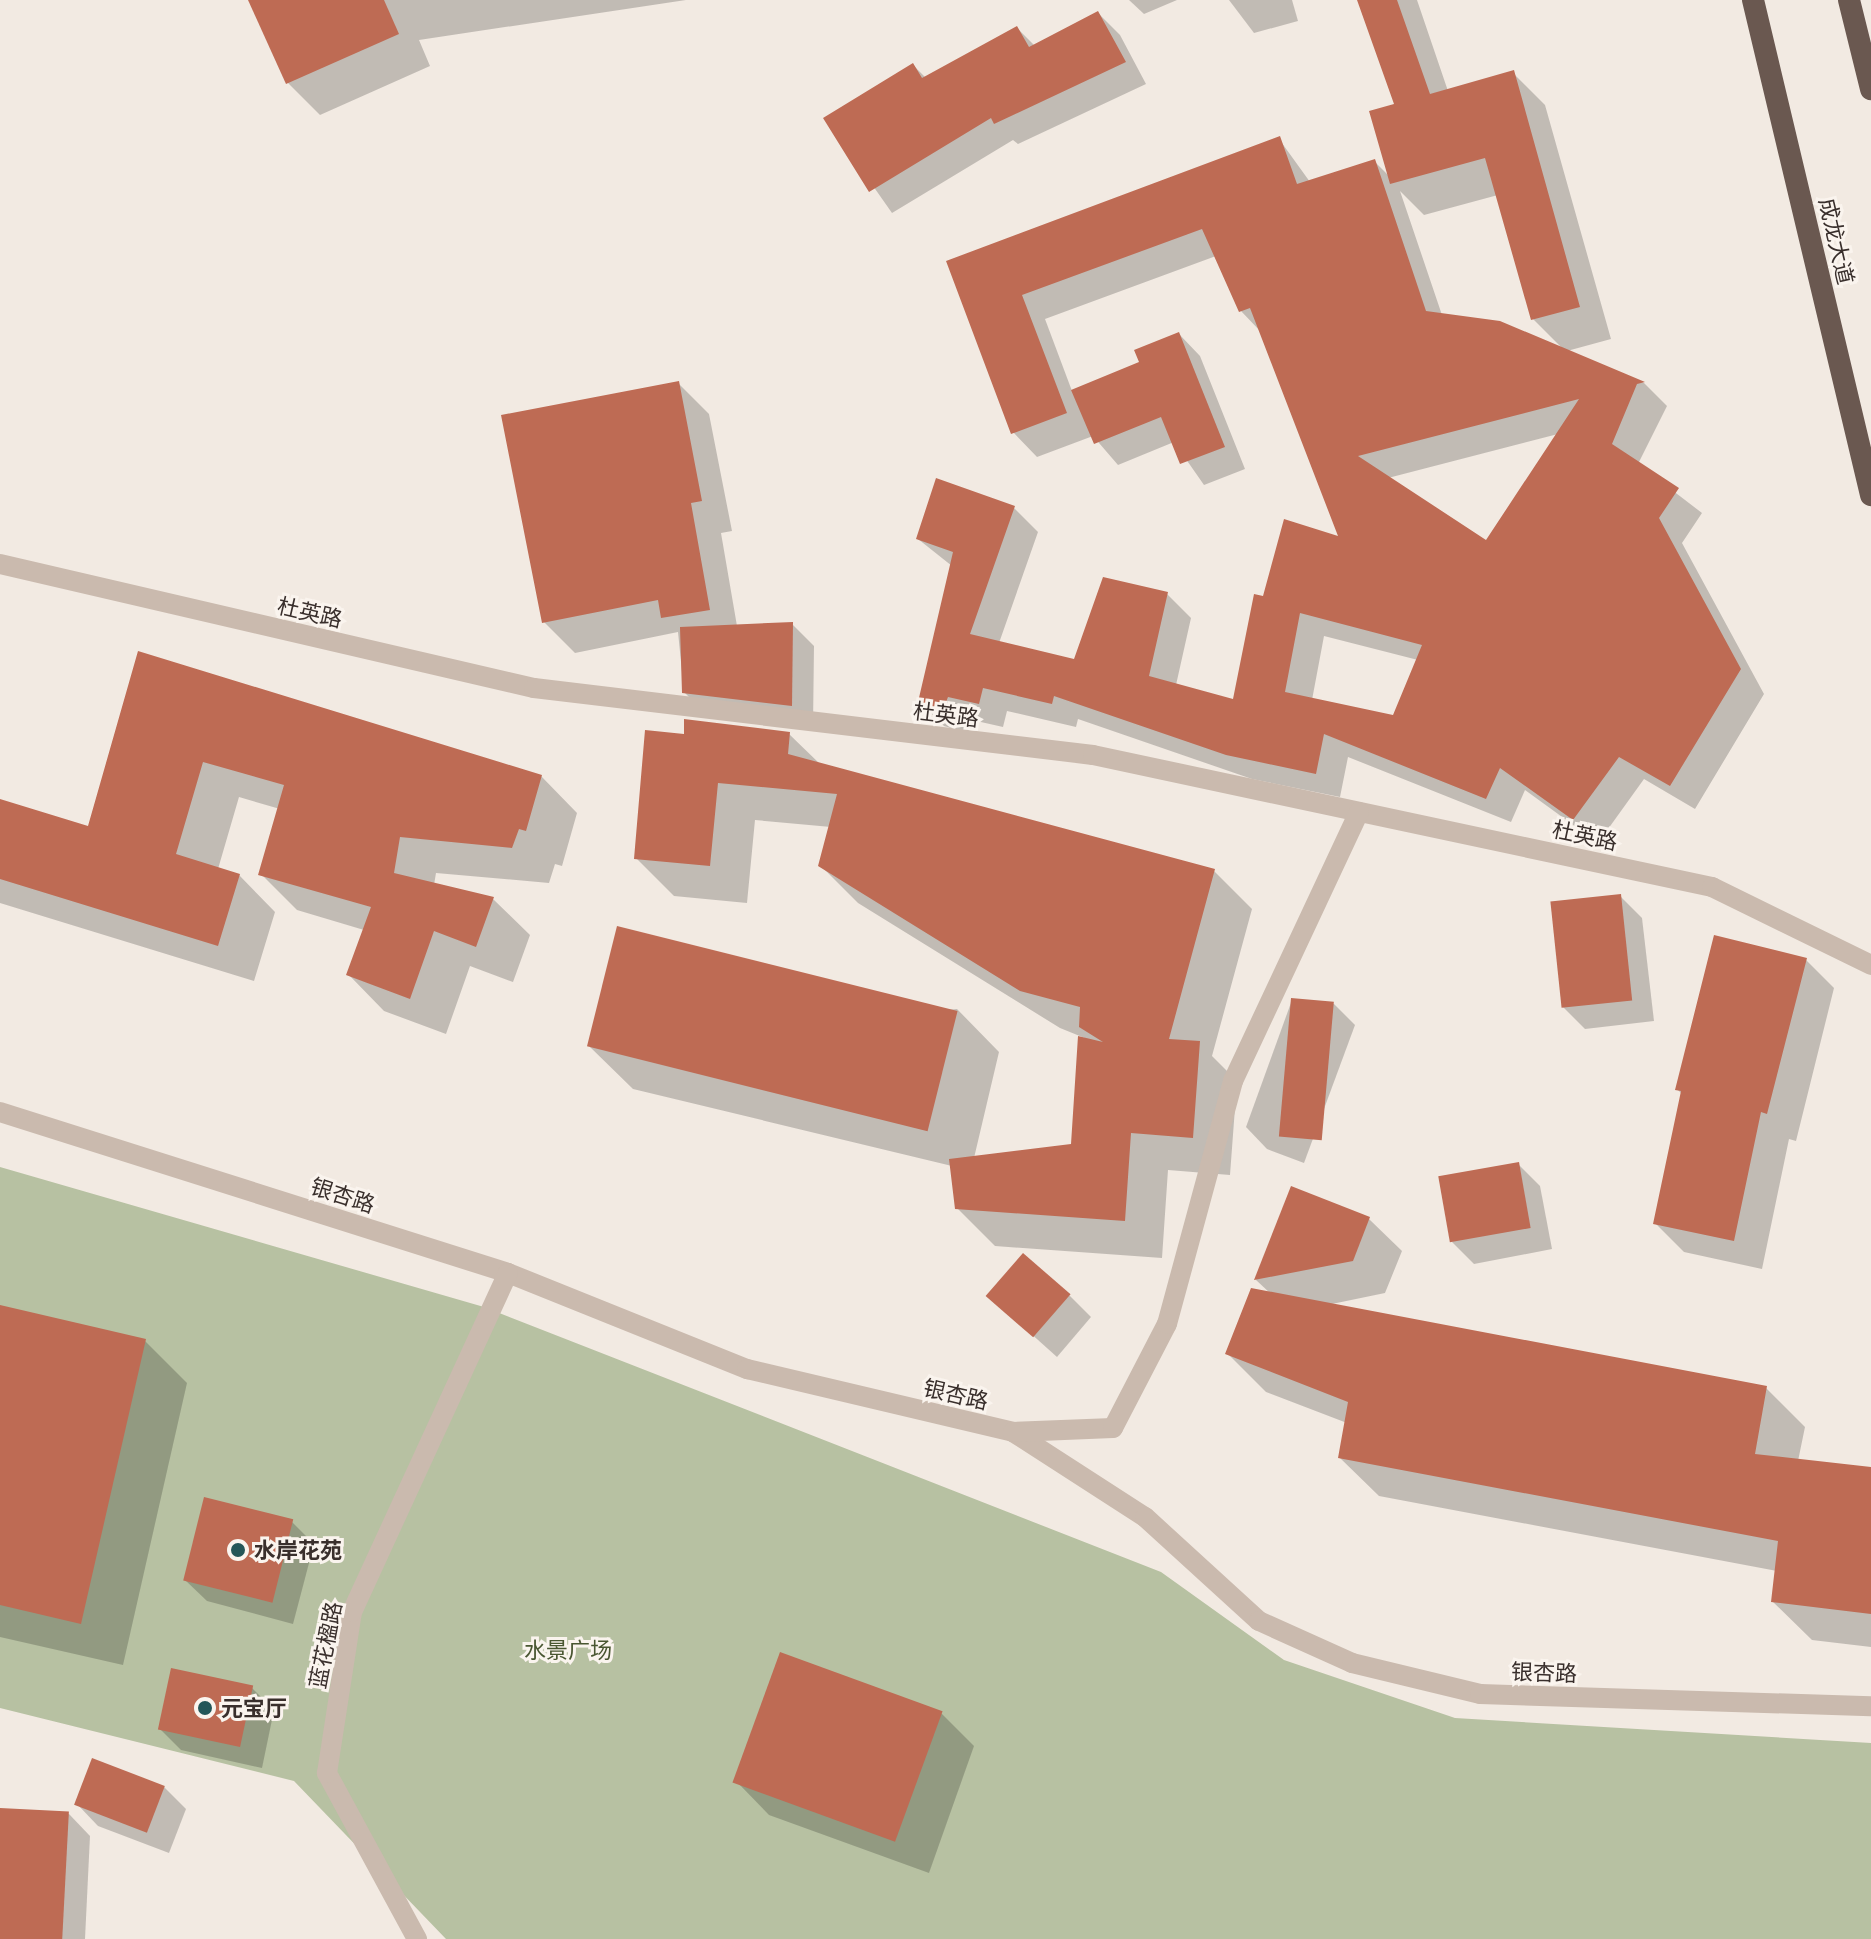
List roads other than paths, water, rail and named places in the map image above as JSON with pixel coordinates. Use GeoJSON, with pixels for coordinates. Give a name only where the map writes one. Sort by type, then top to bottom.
{"type":"FeatureCollection","features":[{"type":"Feature","properties":{"kind":"highway","name":"成龙大道"},"geometry":{"type":"LineString","coordinates":[[1753,0],[1871,495]]}},
{"type":"Feature","properties":{"kind":"highway"},"geometry":{"type":"LineString","coordinates":[[1849,0],[1871,89]]}},
{"type":"Feature","properties":{"kind":"street","name":"杜英路"},"geometry":{"type":"LineString","coordinates":[[0,564],[534,688],[1093,755],[1712,887],[1871,965]]}},
{"type":"Feature","properties":{"kind":"street"},"geometry":{"type":"LineString","coordinates":[[1013,1432],[1113,1428],[1167,1324],[1233,1081],[1359,812]]}},
{"type":"Feature","properties":{"kind":"street","name":"银杏路"},"geometry":{"type":"LineString","coordinates":[[0,1112],[508,1273],[747,1369],[1013,1432],[1145,1517],[1259,1621],[1352,1663],[1480,1694],[1871,1706]]}},
{"type":"Feature","properties":{"kind":"street","name":"蓝花楹路"},"geometry":{"type":"LineString","coordinates":[[417,1939],[327,1773],[352,1612],[508,1273]]}},
{"type":"Feature","properties":{"kind":"place","name":"水岸花苑"},"geometry":{"type":"Point","coordinates":[238,1550]}},
{"type":"Feature","properties":{"kind":"place","name":"元宝厅"},"geometry":{"type":"Point","coordinates":[205,1708]}},
{"type":"Feature","properties":{"kind":"park label","name":"水景广场"},"geometry":{"type":"Point","coordinates":[568,1650]}}]}
